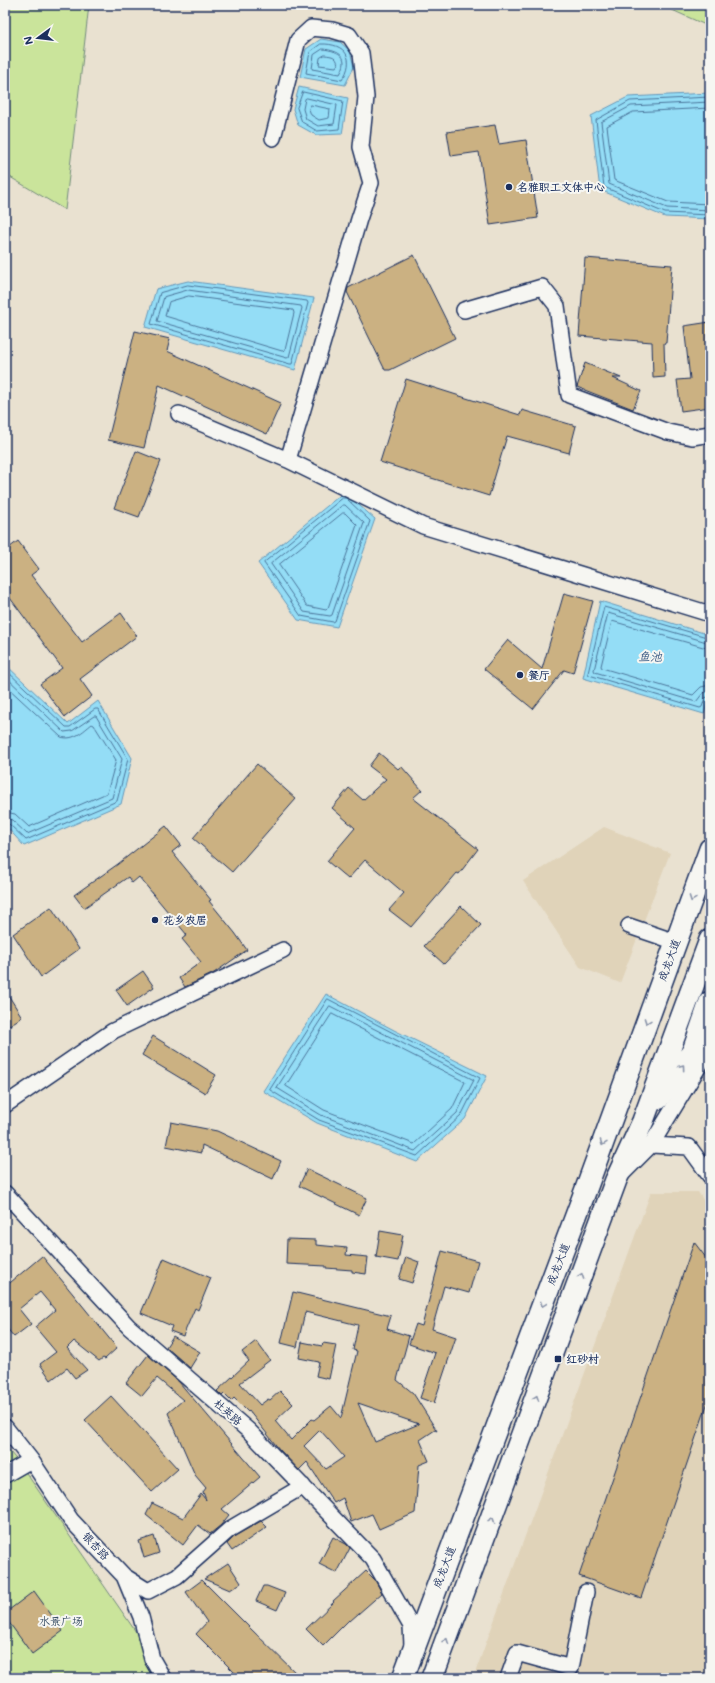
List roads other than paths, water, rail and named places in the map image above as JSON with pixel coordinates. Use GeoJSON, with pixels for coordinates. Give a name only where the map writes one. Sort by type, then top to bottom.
{"type":"FeatureCollection","features":[{"type":"Feature","properties":{"kind":"highway","name":"成龙大道"},"geometry":{"type":"LineString","coordinates":[[403,1678],[586,1189],[710,849]]}},
{"type":"Feature","properties":{"kind":"highway"},"geometry":{"type":"LineString","coordinates":[[432,1678],[616,1180],[643,1121],[710,940]]}},
{"type":"Feature","properties":{"kind":"highway"},"geometry":{"type":"LineString","coordinates":[[643,1121],[693,1051],[710,1002]]}},
{"type":"Feature","properties":{"kind":"street"},"geometry":{"type":"LineString","coordinates":[[274,138],[298,40],[311,28],[332,30],[349,35],[361,53],[366,97],[361,147],[372,183],[359,219],[343,278],[288,460]]}},
{"type":"Feature","properties":{"kind":"street"},"geometry":{"type":"LineString","coordinates":[[464,310],[542,287],[557,306],[569,395],[668,432],[692,437],[710,434]]}},
{"type":"Feature","properties":{"kind":"street"},"geometry":{"type":"LineString","coordinates":[[179,414],[288,460],[423,526],[710,614]]}},
{"type":"Feature","properties":{"kind":"street"},"geometry":{"type":"LineString","coordinates":[[629,926],[676,942]]}},
{"type":"Feature","properties":{"kind":"street"},"geometry":{"type":"LineString","coordinates":[[5,1105],[113,1031],[283,950]]}},
{"type":"Feature","properties":{"kind":"street"},"geometry":{"type":"LineString","coordinates":[[616,1180],[651,1145],[710,1048]]}},
{"type":"Feature","properties":{"kind":"street"},"geometry":{"type":"LineString","coordinates":[[651,1145],[689,1147],[710,1176]]}},
{"type":"Feature","properties":{"kind":"street","name":"杜英路"},"geometry":{"type":"LineString","coordinates":[[5,1194],[129,1327],[249,1431],[373,1559],[411,1626],[412,1654]]}},
{"type":"Feature","properties":{"kind":"street","name":"银杏路"},"geometry":{"type":"LineString","coordinates":[[5,1427],[31,1460],[72,1520],[124,1576],[141,1617],[152,1660],[163,1678]]}},
{"type":"Feature","properties":{"kind":"street"},"geometry":{"type":"LineString","coordinates":[[5,1475],[31,1460]]}},
{"type":"Feature","properties":{"kind":"street"},"geometry":{"type":"LineString","coordinates":[[124,1576],[148,1591],[177,1576],[230,1529],[303,1486]]}},
{"type":"Feature","properties":{"kind":"street"},"geometry":{"type":"LineString","coordinates":[[508,1678],[517,1653],[571,1668],[586,1592]]}},
{"type":"Feature","properties":{"kind":"water"},"geometry":{"type":"Polygon","coordinates":[[[321,39],[340,42],[350,51],[354,67],[345,85],[300,77],[306,49],[321,39]]]}},
{"type":"Feature","properties":{"kind":"water"},"geometry":{"type":"Polygon","coordinates":[[[299,87],[348,98],[342,134],[316,135],[298,125],[293,109],[299,87]]]}},
{"type":"Feature","properties":{"kind":"water"},"geometry":{"type":"Polygon","coordinates":[[[710,93],[710,219],[665,217],[600,190],[591,116],[628,97],[710,93]]]}},
{"type":"Feature","properties":{"kind":"water"},"geometry":{"type":"Polygon","coordinates":[[[188,281],[314,298],[295,370],[145,327],[156,289],[188,281]]]}},
{"type":"Feature","properties":{"kind":"water"},"geometry":{"type":"Polygon","coordinates":[[[344,492],[375,519],[337,627],[298,620],[258,563],[344,492]]]}},
{"type":"Feature","properties":{"kind":"water","name":"鱼池"},"geometry":{"type":"Polygon","coordinates":[[[600,601],[710,635],[710,694],[704,714],[583,678],[600,601]]]}},
{"type":"Feature","properties":{"kind":"water"},"geometry":{"type":"Polygon","coordinates":[[[5,664],[68,724],[98,701],[132,758],[121,804],[24,846],[5,825],[5,664]]]}},
{"type":"Feature","properties":{"kind":"water"},"geometry":{"type":"Polygon","coordinates":[[[326,994],[394,1030],[487,1076],[465,1119],[417,1162],[317,1123],[263,1091],[326,994]]]}},
{"type":"Feature","properties":{"kind":"place","name":"名雅职工文体中心"},"geometry":{"type":"Point","coordinates":[509,187]}},
{"type":"Feature","properties":{"kind":"place","name":"餐厅"},"geometry":{"type":"Point","coordinates":[520,675]}},
{"type":"Feature","properties":{"kind":"place","name":"花乡农居"},"geometry":{"type":"Point","coordinates":[155,920]}},
{"type":"Feature","properties":{"kind":"place","name":"红砂村"},"geometry":{"type":"Point","coordinates":[558,1359]}},
{"type":"Feature","properties":{"kind":"park label","name":"水景广场"},"geometry":{"type":"Point","coordinates":[61,1621]}}]}
